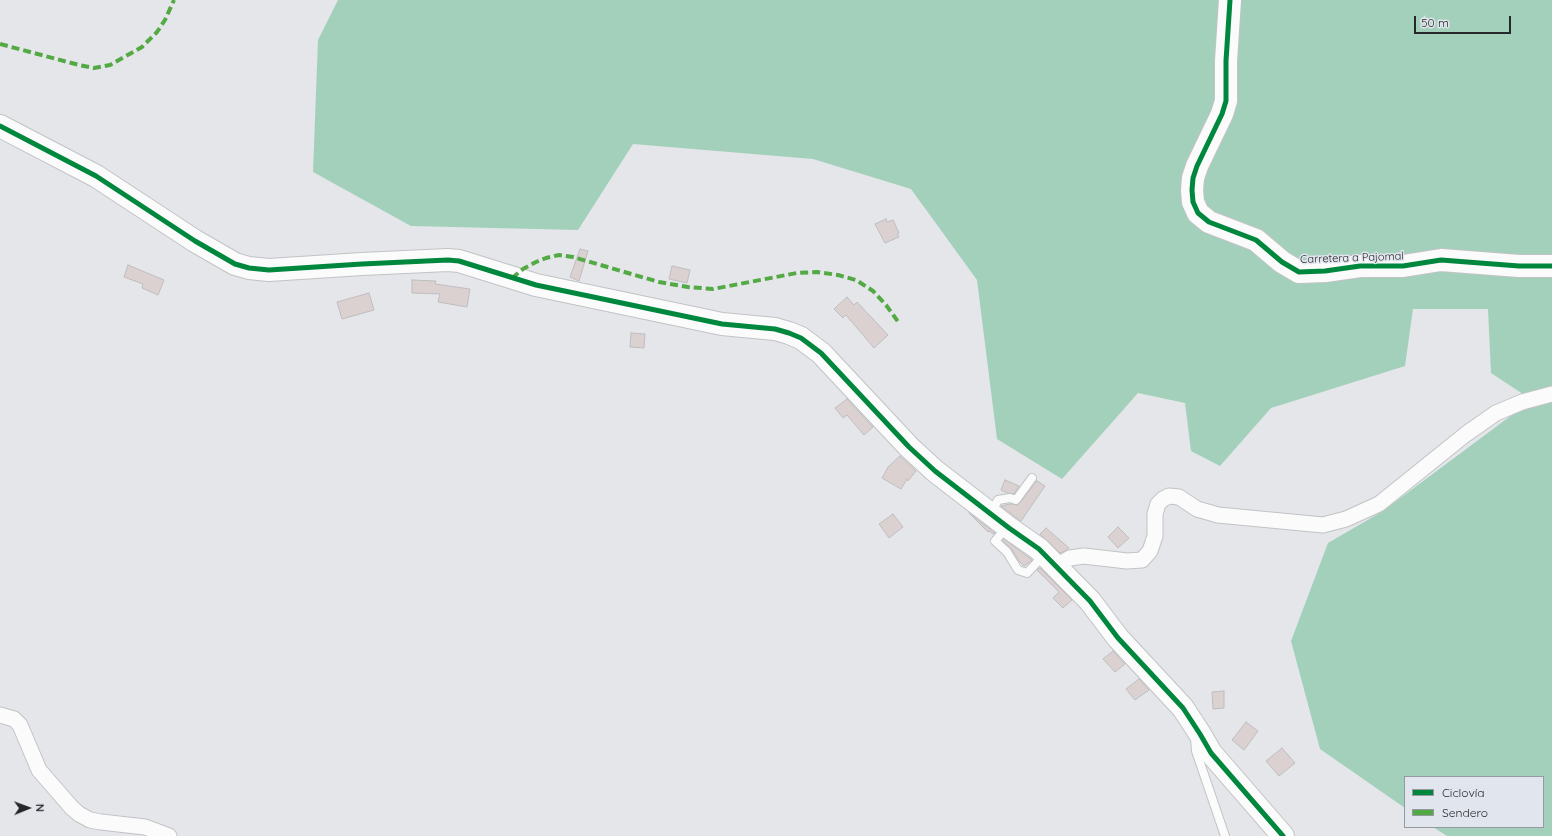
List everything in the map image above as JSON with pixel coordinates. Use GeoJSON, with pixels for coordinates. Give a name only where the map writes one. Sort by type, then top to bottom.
{"type":"FeatureCollection","features":[{"type":"Feature","properties":{"kind":"street","name":"Carretera a Pajomal"},"geometry":{"type":"LineString","coordinates":[[1230,0],[1226,61],[1226,101],[1222,114],[1197,166],[1193,178],[1193,202],[1198,213],[1209,222],[1256,240],[1282,262],[1298,272],[1325,271],[1360,266],[1403,266],[1441,260],[1519,266],[1552,266]]}},
{"type":"Feature","properties":{"kind":"street"},"geometry":{"type":"LineString","coordinates":[[0,126],[96,176],[195,241],[235,264],[249,268],[269,270],[369,263],[448,260],[459,261],[543,286],[722,324],[775,329],[801,338],[821,353],[909,447],[935,471],[1050,560],[1090,601],[1118,638],[1184,708],[1211,753],[1283,836]]}},
{"type":"Feature","properties":{"kind":"street"},"geometry":{"type":"LineString","coordinates":[[1050,560],[1084,556],[1127,561],[1142,560],[1150,551],[1155,536],[1155,514],[1158,504],[1163,499],[1170,496],[1179,497],[1197,509],[1218,515],[1323,525],[1346,519],[1379,504],[1448,447],[1496,413],[1522,402],[1552,394]]}},
{"type":"Feature","properties":{"kind":"street"},"geometry":{"type":"LineString","coordinates":[[0,716],[14,719],[20,725],[39,770],[72,808],[80,814],[90,820],[145,827],[169,836]]}},
{"type":"Feature","properties":{"kind":"lane"},"geometry":{"type":"LineString","coordinates":[[991,514],[998,500],[1010,498],[1016,500],[1032,478]]}},
{"type":"Feature","properties":{"kind":"lane"},"geometry":{"type":"LineString","coordinates":[[1008,527],[995,541],[1007,552],[1018,570],[1027,573],[1050,560]]}},
{"type":"Feature","properties":{"kind":"lane"},"geometry":{"type":"LineString","coordinates":[[1195,725],[1196,751],[1225,836]]}},
{"type":"Feature","properties":{"kind":"green space"},"geometry":{"type":"Polygon","coordinates":[[[338,0],[1552,0],[1552,836],[1447,836],[1435,828],[1544,828],[1544,776],[1404,776],[1404,807],[1320,749],[1291,641],[1328,543],[1383,511],[1532,400],[1491,373],[1488,309],[1413,309],[1405,366],[1271,408],[1220,466],[1191,451],[1185,403],[1138,393],[1062,479],[997,439],[977,280],[911,189],[813,159],[633,144],[578,230],[411,226],[313,172],[318,40],[338,0]]]}},
{"type":"Feature","properties":{"kind":"building"},"geometry":{"type":"Polygon","coordinates":[[[886,219],[887,222],[893,220],[899,233],[897,234],[899,237],[885,243],[875,224],[886,219]]]}},
{"type":"Feature","properties":{"kind":"building"},"geometry":{"type":"Polygon","coordinates":[[[580,249],[588,251],[579,281],[570,277],[580,249]]]}},
{"type":"Feature","properties":{"kind":"building"},"geometry":{"type":"Polygon","coordinates":[[[128,265],[164,280],[158,295],[142,288],[143,284],[124,277],[128,265]]]}},
{"type":"Feature","properties":{"kind":"building"},"geometry":{"type":"Polygon","coordinates":[[[672,266],[690,270],[687,283],[669,279],[672,266]]]}},
{"type":"Feature","properties":{"kind":"building"},"geometry":{"type":"Polygon","coordinates":[[[412,280],[436,281],[435,284],[470,289],[467,307],[438,302],[440,294],[412,293],[412,280]]]}},
{"type":"Feature","properties":{"kind":"building"},"geometry":{"type":"Polygon","coordinates":[[[369,293],[374,310],[342,319],[337,302],[369,293]]]}},
{"type":"Feature","properties":{"kind":"building"},"geometry":{"type":"Polygon","coordinates":[[[847,297],[854,305],[857,302],[888,335],[874,348],[846,315],[843,318],[834,309],[847,297]]]}},
{"type":"Feature","properties":{"kind":"building"},"geometry":{"type":"Polygon","coordinates":[[[631,333],[645,334],[644,348],[630,347],[631,333]]]}},
{"type":"Feature","properties":{"kind":"building"},"geometry":{"type":"Polygon","coordinates":[[[847,399],[873,427],[864,435],[847,415],[843,418],[835,408],[847,399]]]}},
{"type":"Feature","properties":{"kind":"building"},"geometry":{"type":"Polygon","coordinates":[[[900,456],[916,471],[908,481],[907,479],[901,489],[882,478],[888,467],[900,456]]]}},
{"type":"Feature","properties":{"kind":"building"},"geometry":{"type":"Polygon","coordinates":[[[1005,480],[1019,486],[1014,494],[1001,490],[1005,480]]]}},
{"type":"Feature","properties":{"kind":"building"},"geometry":{"type":"Polygon","coordinates":[[[1037,481],[1045,486],[1021,521],[1001,506],[1010,504],[1018,505],[1037,481]]]}},
{"type":"Feature","properties":{"kind":"building"},"geometry":{"type":"Polygon","coordinates":[[[969,513],[995,533],[993,534],[989,531],[988,532],[969,513]]]}},
{"type":"Feature","properties":{"kind":"building"},"geometry":{"type":"Polygon","coordinates":[[[893,514],[903,527],[889,538],[879,524],[893,514]]]}},
{"type":"Feature","properties":{"kind":"building"},"geometry":{"type":"Polygon","coordinates":[[[1118,527],[1129,538],[1118,548],[1108,537],[1118,527]]]}},
{"type":"Feature","properties":{"kind":"building"},"geometry":{"type":"Polygon","coordinates":[[[1046,528],[1069,548],[1060,553],[1040,534],[1046,528]]]}},
{"type":"Feature","properties":{"kind":"building"},"geometry":{"type":"Polygon","coordinates":[[[1004,539],[1032,560],[1024,566],[1011,548],[1003,541],[1004,539]]]}},
{"type":"Feature","properties":{"kind":"building"},"geometry":{"type":"Polygon","coordinates":[[[1040,568],[1072,600],[1063,608],[1053,598],[1059,592],[1037,570],[1040,568]]]}},
{"type":"Feature","properties":{"kind":"building"},"geometry":{"type":"Polygon","coordinates":[[[1113,651],[1125,664],[1115,672],[1103,659],[1113,651]]]}},
{"type":"Feature","properties":{"kind":"building"},"geometry":{"type":"Polygon","coordinates":[[[1139,679],[1149,690],[1135,700],[1126,689],[1139,679]]]}},
{"type":"Feature","properties":{"kind":"building"},"geometry":{"type":"Polygon","coordinates":[[[1224,691],[1224,708],[1213,709],[1212,692],[1224,691]]]}},
{"type":"Feature","properties":{"kind":"building"},"geometry":{"type":"Polygon","coordinates":[[[1246,722],[1258,731],[1244,750],[1232,740],[1246,722]]]}},
{"type":"Feature","properties":{"kind":"building"},"geometry":{"type":"Polygon","coordinates":[[[1282,748],[1295,763],[1279,776],[1266,761],[1282,748]]]}},
{"type":"Feature","properties":{"kind":"marked path"},"geometry":{"type":"LineString","coordinates":[[0,44],[94,68],[110,65],[142,47],[157,32],[165,20],[174,0]]}},
{"type":"Feature","properties":{"kind":"marked path"},"geometry":{"type":"LineString","coordinates":[[512,278],[523,269],[536,262],[559,255],[573,257],[659,282],[688,287],[713,289],[797,273],[817,272],[838,275],[856,280],[873,291],[886,305],[899,323]]}},
{"type":"Feature","properties":{"kind":"cycle path"},"geometry":{"type":"LineString","coordinates":[[1230,0],[1226,61],[1226,101],[1222,114],[1197,166],[1193,178],[1193,202],[1198,213],[1209,222],[1256,240],[1282,262],[1299,272],[1325,271],[1360,266],[1403,266],[1441,260],[1519,266],[1552,266]]}},
{"type":"Feature","properties":{"kind":"cycle path"},"geometry":{"type":"LineString","coordinates":[[0,126],[96,176],[195,241],[235,264],[249,268],[269,270],[362,264],[448,260],[459,261],[536,285],[722,324],[775,329],[801,338],[821,353],[909,447],[935,471],[1009,528],[1039,549],[1090,601],[1118,638],[1183,708],[1211,753],[1283,836]]}}]}
